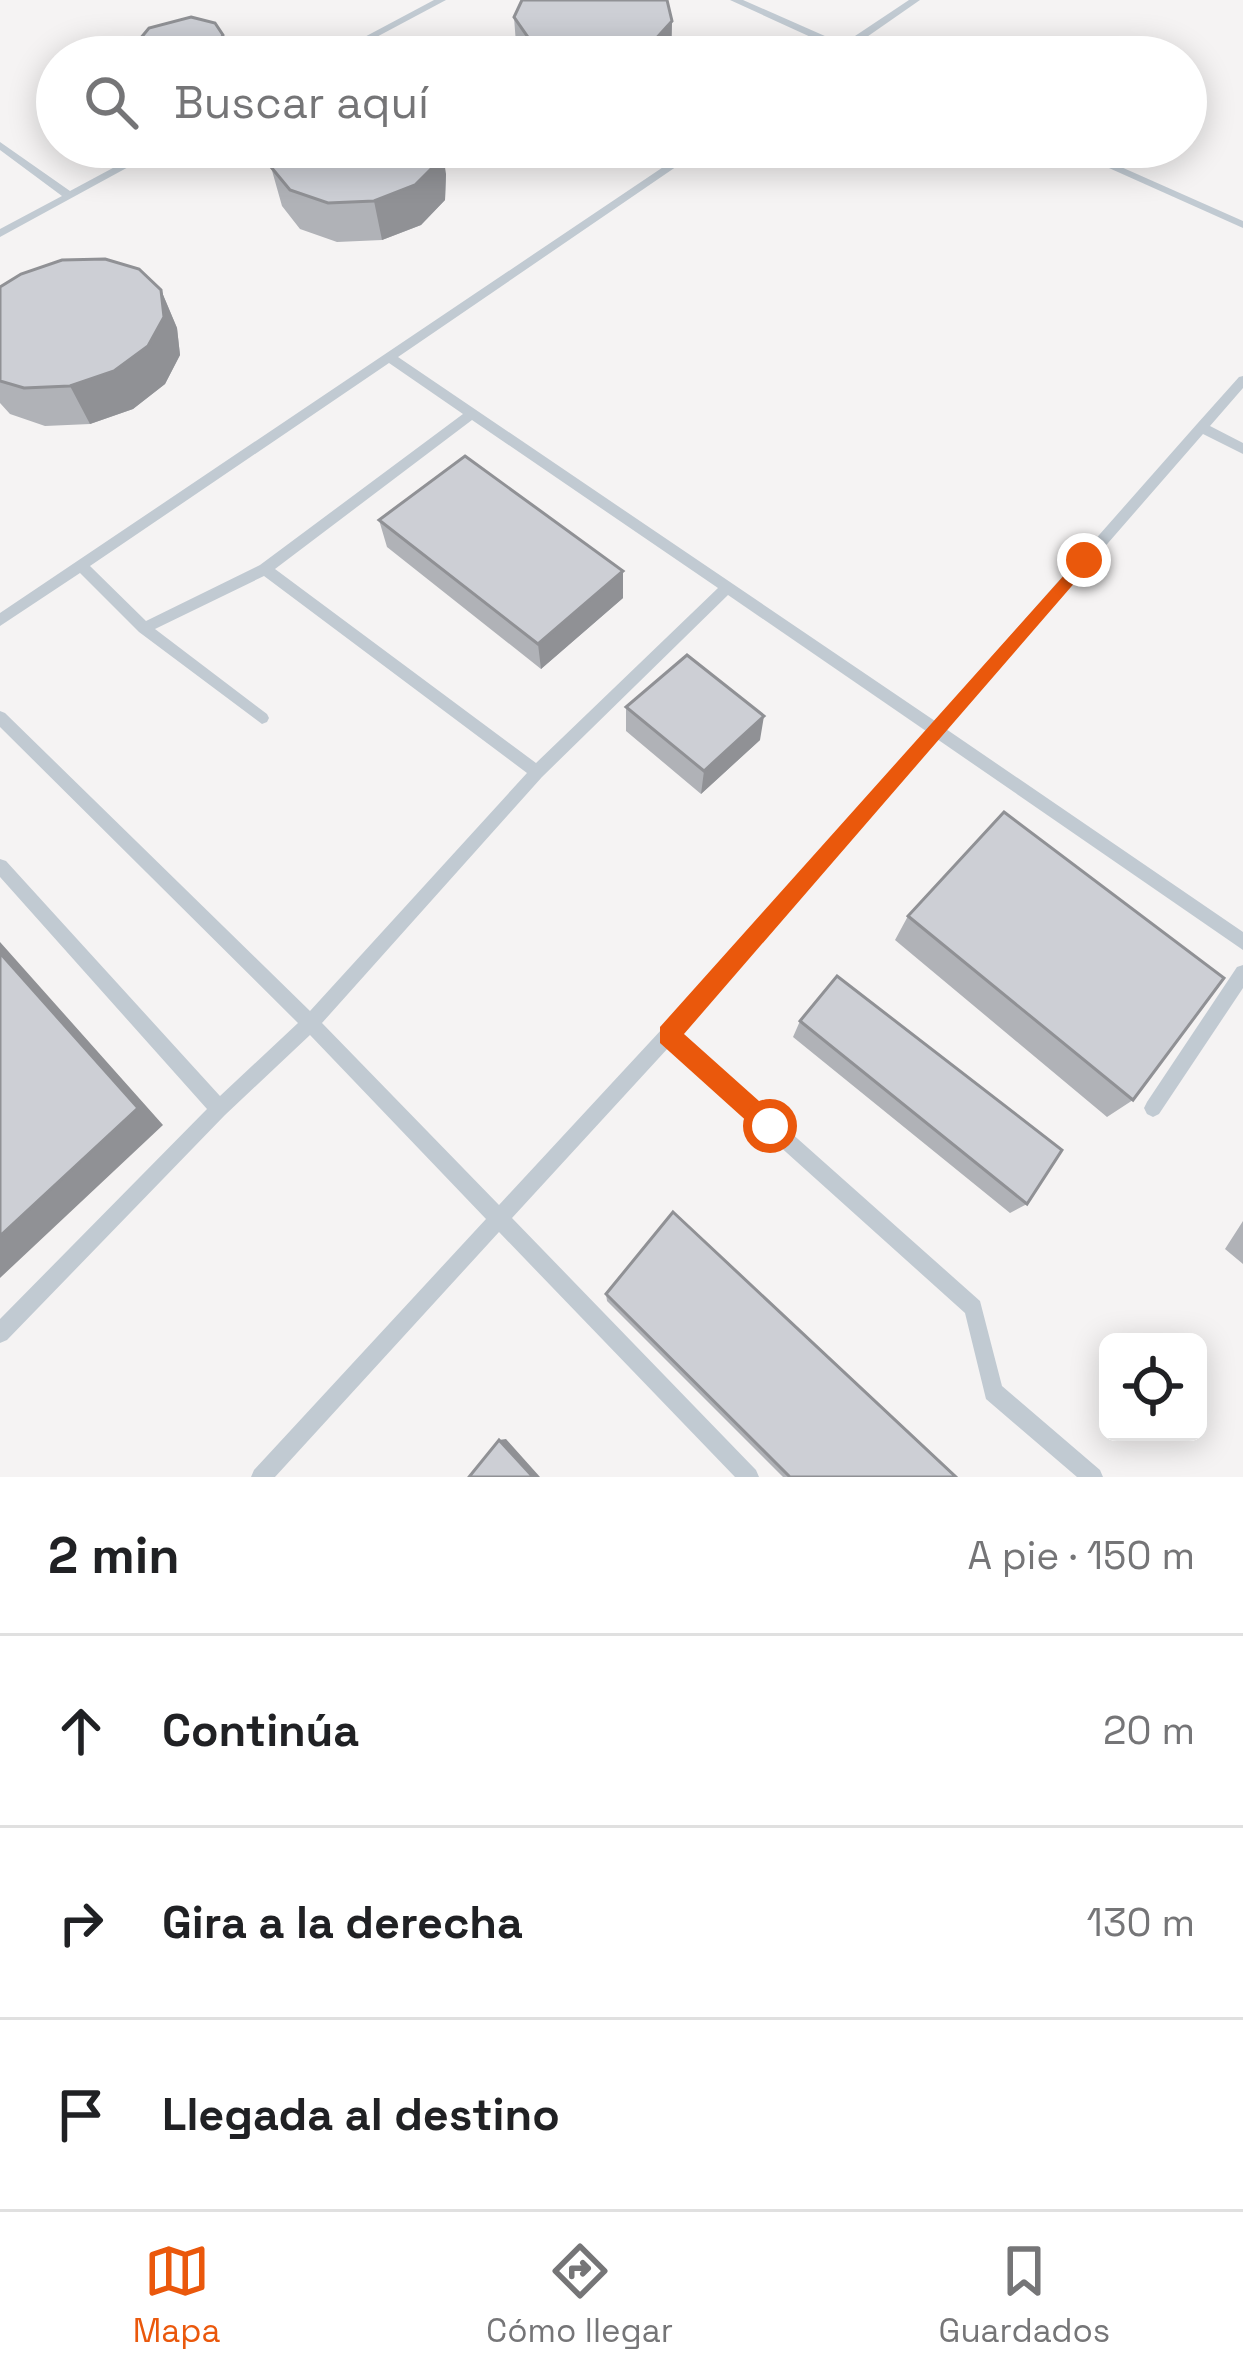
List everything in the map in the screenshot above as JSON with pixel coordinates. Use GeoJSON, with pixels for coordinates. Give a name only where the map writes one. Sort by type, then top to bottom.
{"type":"FeatureCollection","features":[{"type":"Feature","properties":{"kind":"lane"},"geometry":{"type":"LineString","coordinates":[[372,36],[441,0]]}},
{"type":"Feature","properties":{"kind":"lane"},"geometry":{"type":"LineString","coordinates":[[735,0],[817,36]]}},
{"type":"Feature","properties":{"kind":"lane"},"geometry":{"type":"LineString","coordinates":[[862,36],[915,0]]}},
{"type":"Feature","properties":{"kind":"lane"},"geometry":{"type":"LineString","coordinates":[[0,145],[68,195]]}},
{"type":"Feature","properties":{"kind":"lane"},"geometry":{"type":"LineString","coordinates":[[0,234],[120,168]]}},
{"type":"Feature","properties":{"kind":"lane"},"geometry":{"type":"LineString","coordinates":[[0,620],[669,168]]}},
{"type":"Feature","properties":{"kind":"lane"},"geometry":{"type":"LineString","coordinates":[[1114,168],[1243,225]]}},
{"type":"Feature","properties":{"kind":"lane"},"geometry":{"type":"LineString","coordinates":[[392,359],[726,589],[938,727],[1243,942]]}},
{"type":"Feature","properties":{"kind":"lane"},"geometry":{"type":"LineString","coordinates":[[262,1477],[668,1035],[1243,380]]}},
{"type":"Feature","properties":{"kind":"lane"},"geometry":{"type":"LineString","coordinates":[[144,628],[265,569],[471,414]]}},
{"type":"Feature","properties":{"kind":"lane"},"geometry":{"type":"LineString","coordinates":[[1201,427],[1243,449]]}},
{"type":"Feature","properties":{"kind":"lane"},"geometry":{"type":"LineString","coordinates":[[82,566],[144,628],[262,718]]}},
{"type":"Feature","properties":{"kind":"lane"},"geometry":{"type":"LineString","coordinates":[[265,569],[537,772]]}},
{"type":"Feature","properties":{"kind":"lane"},"geometry":{"type":"LineString","coordinates":[[0,1333],[219,1108],[310,1024],[537,772],[726,589]]}},
{"type":"Feature","properties":{"kind":"lane"},"geometry":{"type":"LineString","coordinates":[[0,717],[500,1216],[749,1477]]}},
{"type":"Feature","properties":{"kind":"lane"},"geometry":{"type":"LineString","coordinates":[[0,866],[219,1108]]}},
{"type":"Feature","properties":{"kind":"lane"},"geometry":{"type":"LineString","coordinates":[[1153,1108],[1243,973]]}},
{"type":"Feature","properties":{"kind":"lane"},"geometry":{"type":"LineString","coordinates":[[668,1035],[973,1308],[993,1392],[1094,1477]]}},
{"type":"Feature","properties":{"kind":"building"},"geometry":{"type":"Polygon","coordinates":[[[522,0],[667,0],[672,21],[658,36],[527,36],[514,17],[522,0]]]}},
{"type":"Feature","properties":{"kind":"building"},"geometry":{"type":"Polygon","coordinates":[[[191,17],[215,23],[223,35],[142,36],[149,28],[191,17]]]}},
{"type":"Feature","properties":{"kind":"building"},"geometry":{"type":"Polygon","coordinates":[[[272,168],[432,168],[415,185],[374,201],[328,203],[290,190],[272,168]]]}},
{"type":"Feature","properties":{"kind":"building"},"geometry":{"type":"Polygon","coordinates":[[[105,259],[139,269],[161,290],[164,317],[148,346],[114,371],[70,386],[24,388],[0,381],[0,287],[62,260],[105,259]]]}},
{"type":"Feature","properties":{"kind":"building"},"geometry":{"type":"Polygon","coordinates":[[[465,456],[623,571],[538,644],[379,520],[465,456]]]}},
{"type":"Feature","properties":{"kind":"building"},"geometry":{"type":"Polygon","coordinates":[[[687,655],[764,716],[704,771],[626,707],[687,655]]]}},
{"type":"Feature","properties":{"kind":"building"},"geometry":{"type":"Polygon","coordinates":[[[1004,812],[1224,978],[1133,1100],[908,916],[1004,812]]]}},
{"type":"Feature","properties":{"kind":"building"},"geometry":{"type":"Polygon","coordinates":[[[0,953],[138,1108],[0,1236],[0,953]]]}},
{"type":"Feature","properties":{"kind":"building"},"geometry":{"type":"Polygon","coordinates":[[[837,976],[1062,1150],[1027,1204],[800,1021],[837,976]]]}},
{"type":"Feature","properties":{"kind":"building"},"geometry":{"type":"Polygon","coordinates":[[[673,1212],[956,1477],[790,1477],[606,1294],[673,1212]]]}},
{"type":"Feature","properties":{"kind":"building"},"geometry":{"type":"Polygon","coordinates":[[[499,1440],[533,1477],[469,1477],[499,1440]]]}},
{"type":"Feature","properties":{"kind":"route"},"geometry":{"type":"LineString","coordinates":[[770,1126],[668,1035],[1084,560]]}}]}
